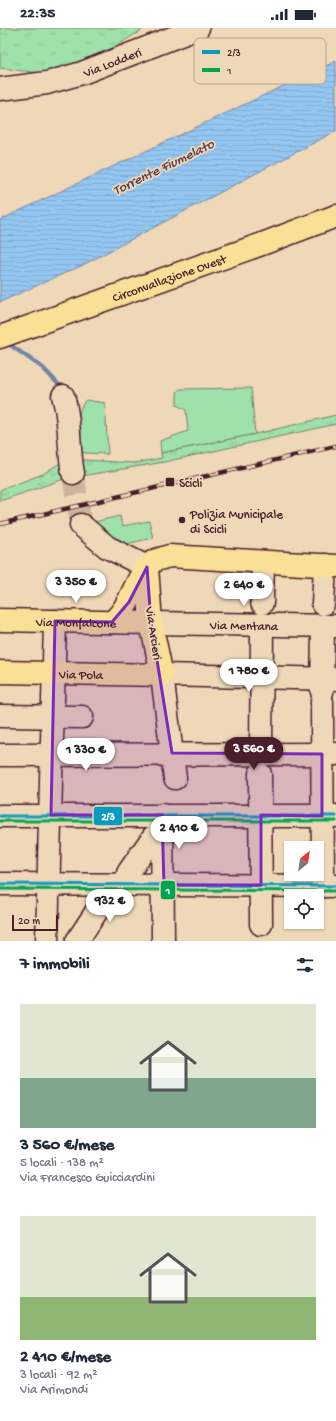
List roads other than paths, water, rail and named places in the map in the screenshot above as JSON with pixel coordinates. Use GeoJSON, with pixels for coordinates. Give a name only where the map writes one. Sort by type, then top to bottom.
{"type":"FeatureCollection","features":[{"type":"Feature","properties":{"kind":"main road","name":"Circonvallazione Ovest"},"geometry":{"type":"LineString","coordinates":[[0,338],[336,216]]}},
{"type":"Feature","properties":{"kind":"main road"},"geometry":{"type":"LineString","coordinates":[[112,622],[121,615],[147,567],[154,561],[169,556],[330,565]]}},
{"type":"Feature","properties":{"kind":"main road","name":"Via Arcieri"},"geometry":{"type":"LineString","coordinates":[[147,567],[152,623],[162,675]]}},
{"type":"Feature","properties":{"kind":"main road","name":"Via Monfalcone"},"geometry":{"type":"LineString","coordinates":[[0,620],[152,623]]}},
{"type":"Feature","properties":{"kind":"main road","name":"Via Pola"},"geometry":{"type":"LineString","coordinates":[[0,672],[162,675]]}},
{"type":"Feature","properties":{"kind":"street","name":"Via Lodderi"},"geometry":{"type":"LineString","coordinates":[[0,89],[47,83],[82,73],[198,28]]}},
{"type":"Feature","properties":{"kind":"street"},"geometry":{"type":"LineString","coordinates":[[63,396],[67,409],[69,452],[73,473]]}},
{"type":"Feature","properties":{"kind":"street"},"geometry":{"type":"LineString","coordinates":[[81,525],[108,547],[147,567]]}},
{"type":"Feature","properties":{"kind":"street"},"geometry":{"type":"LineString","coordinates":[[261,924],[260,764],[263,562]]}},
{"type":"Feature","properties":{"kind":"street"},"geometry":{"type":"LineString","coordinates":[[0,884],[329,886],[329,754],[326,688],[327,619],[330,565]]}},
{"type":"Feature","properties":{"kind":"street","name":"Via Mentana"},"geometry":{"type":"LineString","coordinates":[[152,623],[262,613],[327,619]]}},
{"type":"Feature","properties":{"kind":"street"},"geometry":{"type":"LineString","coordinates":[[47,941],[53,755],[55,621]]}},
{"type":"Feature","properties":{"kind":"street"},"geometry":{"type":"LineString","coordinates":[[162,675],[261,676],[326,688]]}},
{"type":"Feature","properties":{"kind":"street","name":"Via Arcieri"},"geometry":{"type":"LineString","coordinates":[[162,675],[175,778]]}},
{"type":"Feature","properties":{"kind":"street"},"geometry":{"type":"LineString","coordinates":[[0,716],[82,717]]}},
{"type":"Feature","properties":{"kind":"street"},"geometry":{"type":"LineString","coordinates":[[0,755],[172,753],[260,764],[329,754]]}},
{"type":"Feature","properties":{"kind":"street"},"geometry":{"type":"LineString","coordinates":[[162,815],[164,885],[163,941]]}},
{"type":"Feature","properties":{"kind":"street"},"geometry":{"type":"LineString","coordinates":[[0,816],[329,816]]}},
{"type":"Feature","properties":{"kind":"street"},"geometry":{"type":"LineString","coordinates":[[77,941],[120,885],[153,837],[162,837]]}},
{"type":"Feature","properties":{"kind":"water","name":"Torrente Fiumelato"},"geometry":{"type":"Polygon","coordinates":[[[336,61],[336,131],[83,265],[0,302],[0,220],[287,84],[326,84],[326,66],[336,61]]]}},
{"type":"Feature","properties":{"kind":"waterway"},"geometry":{"type":"LineString","coordinates":[[6,342],[43,368],[62,388]]}},
{"type":"Feature","properties":{"kind":"tunnel"},"geometry":{"type":"LineString","coordinates":[[73,473],[81,525]]}},
{"type":"Feature","properties":{"kind":"railway"},"geometry":{"type":"LineString","coordinates":[[0,524],[336,446]]}},
{"type":"Feature","properties":{"kind":"place","name":"Scicli"},"geometry":{"type":"Point","coordinates":[170,482]}},
{"type":"Feature","properties":{"kind":"place","name":"Polizia Municipale di Scicli"},"geometry":{"type":"Point","coordinates":[182,520]}}]}
